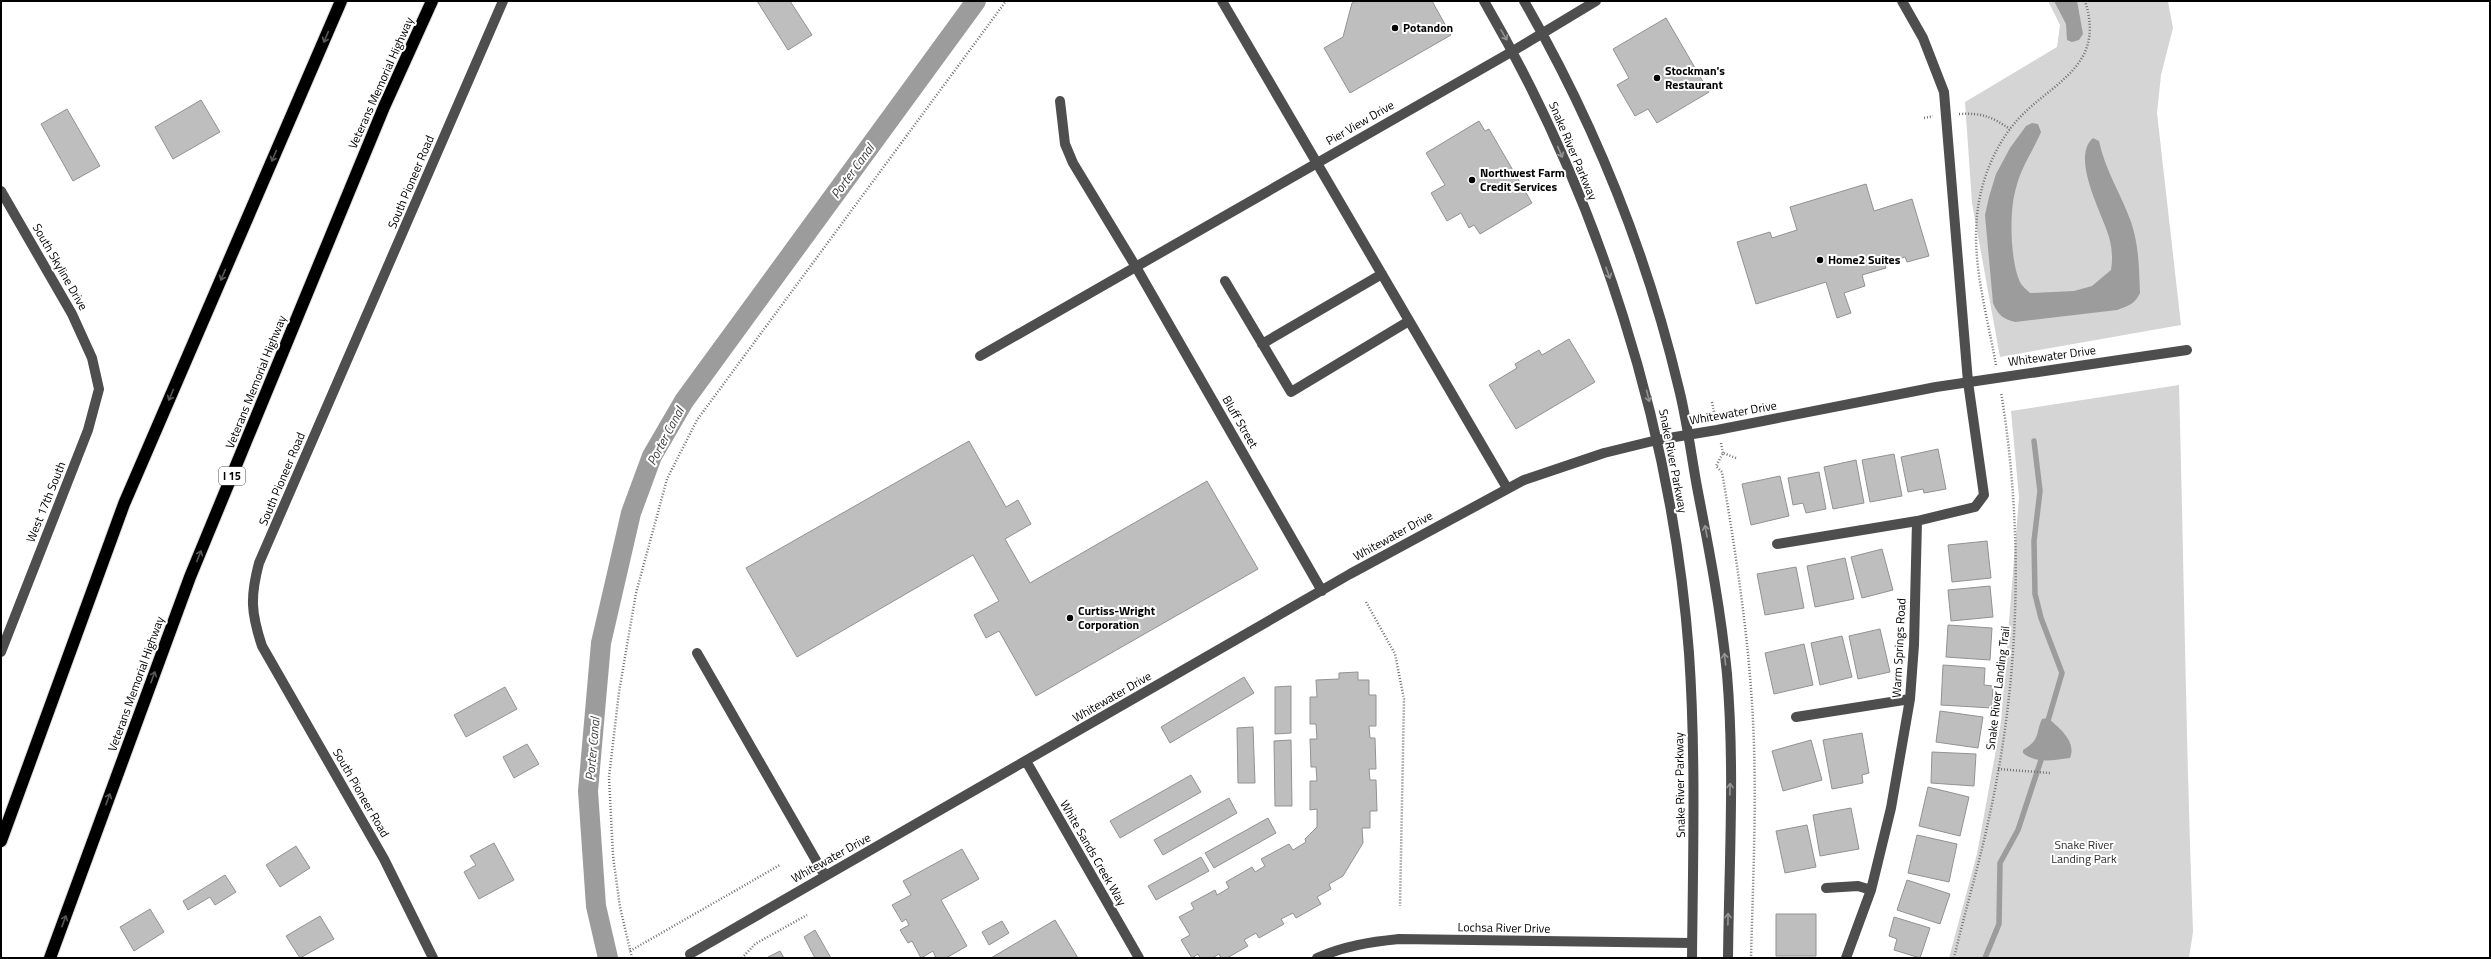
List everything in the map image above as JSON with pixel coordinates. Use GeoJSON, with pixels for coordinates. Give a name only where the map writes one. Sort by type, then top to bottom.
{"type":"FeatureCollection","features":[{"type":"Feature","properties":{"kind":"highway"},"geometry":{"type":"LineString","coordinates":[[1,841],[124,504],[341,1]]}},
{"type":"Feature","properties":{"kind":"highway","name":"Veterans Memorial Highway"},"geometry":{"type":"LineString","coordinates":[[50,958],[190,578],[381,114],[432,1]]}},
{"type":"Feature","properties":{"kind":"street","name":"South Pioneer Road"},"geometry":{"type":"LineString","coordinates":[[432,958],[384,859],[262,646],[253,618],[253,586],[259,563],[503,1]]}},
{"type":"Feature","properties":{"kind":"street"},"geometry":{"type":"LineString","coordinates":[[1222,1],[1506,488]]}},
{"type":"Feature","properties":{"kind":"street","name":"Snake River Parkway"},"geometry":{"type":"LineString","coordinates":[[1484,1],[1513,51],[1546,117],[1625,320],[1648,396],[1657,440],[1680,579],[1689,652],[1694,771],[1692,958]]}},
{"type":"Feature","properties":{"kind":"street","name":"Snake River Parkway"},"geometry":{"type":"LineString","coordinates":[[1524,1],[1542,33],[1596,143],[1638,253],[1679,389],[1720,617],[1727,676],[1730,762],[1728,958]]}},
{"type":"Feature","properties":{"kind":"street","name":"Pier View Drive"},"geometry":{"type":"LineString","coordinates":[[980,356],[1513,51],[1596,1]]}},
{"type":"Feature","properties":{"kind":"street"},"geometry":{"type":"LineString","coordinates":[[1777,544],[1916,521],[1975,507],[1984,495],[1968,382],[1944,92],[1923,38],[1902,1]]}},
{"type":"Feature","properties":{"kind":"street","name":"Bluff Street"},"geometry":{"type":"LineString","coordinates":[[1060,101],[1065,144],[1073,163],[1136,267],[1322,591]]}},
{"type":"Feature","properties":{"kind":"street","name":"South Skyline Drive"},"geometry":{"type":"LineString","coordinates":[[1,191],[72,314],[92,358]]}},
{"type":"Feature","properties":{"kind":"street"},"geometry":{"type":"LineString","coordinates":[[1262,344],[1382,274]]}},
{"type":"Feature","properties":{"kind":"street"},"geometry":{"type":"LineString","coordinates":[[1225,281],[1291,392],[1409,321]]}},
{"type":"Feature","properties":{"kind":"street","name":"Whitewater Drive"},"geometry":{"type":"LineString","coordinates":[[690,954],[1322,591],[1506,488],[1564,465],[1657,440],[1968,382],[2186,350]]}},
{"type":"Feature","properties":{"kind":"street","name":"West 17th South"},"geometry":{"type":"LineString","coordinates":[[1,652],[88,430],[99,389],[92,358]]}},
{"type":"Feature","properties":{"kind":"street","name":"Warm Springs Road"},"geometry":{"type":"LineString","coordinates":[[1846,958],[1870,890],[1891,808],[1910,699],[1914,645],[1916,521]]}},
{"type":"Feature","properties":{"kind":"street"},"geometry":{"type":"LineString","coordinates":[[697,653],[826,876]]}},
{"type":"Feature","properties":{"kind":"street"},"geometry":{"type":"LineString","coordinates":[[1796,717],[1910,699]]}},
{"type":"Feature","properties":{"kind":"street","name":"White Sands Creek Way"},"geometry":{"type":"LineString","coordinates":[[1026,761],[1139,958]]}},
{"type":"Feature","properties":{"kind":"street"},"geometry":{"type":"LineString","coordinates":[[1826,888],[1858,886],[1870,890]]}},
{"type":"Feature","properties":{"kind":"street"},"geometry":{"type":"LineString","coordinates":[[421,935],[427,958]]}},
{"type":"Feature","properties":{"kind":"street","name":"Lochsa River Drive"},"geometry":{"type":"LineString","coordinates":[[1317,958],[1339,949],[1362,943],[1399,939],[1692,942]]}},
{"type":"Feature","properties":{"kind":"path"},"geometry":{"type":"LineString","coordinates":[[632,958],[620,908],[613,856],[609,777],[619,692],[636,593],[667,479],[697,420],[1006,1]]}},
{"type":"Feature","properties":{"kind":"path"},"geometry":{"type":"LineString","coordinates":[[1996,362],[1979,270],[1975,230],[1981,191],[1987,172],[2010,129],[2078,66],[2086,48],[2090,33],[2085,1]]}},
{"type":"Feature","properties":{"kind":"path"},"geometry":{"type":"LineString","coordinates":[[1956,114],[1978,113],[1990,116],[2010,129]]}},
{"type":"Feature","properties":{"kind":"path"},"geometry":{"type":"LineString","coordinates":[[1924,118],[1933,116]]}},
{"type":"Feature","properties":{"kind":"path","name":"Snake River Landing Trail"},"geometry":{"type":"LineString","coordinates":[[1954,958],[1989,817],[1998,769],[2012,669],[2016,610],[2016,569],[2010,461],[2000,391]]}},
{"type":"Feature","properties":{"kind":"path"},"geometry":{"type":"LineString","coordinates":[[1366,602],[1395,654],[1404,699],[1400,906]]}},
{"type":"Feature","properties":{"kind":"path"},"geometry":{"type":"LineString","coordinates":[[1998,769],[2050,773]]}},
{"type":"Feature","properties":{"kind":"path"},"geometry":{"type":"LineString","coordinates":[[630,952],[780,865]]}},
{"type":"Feature","properties":{"kind":"path"},"geometry":{"type":"LineString","coordinates":[[742,958],[755,944],[807,915]]}},
{"type":"Feature","properties":{"kind":"green space"},"geometry":{"type":"Polygon","coordinates":[[[2048,1],[2168,2],[2173,28],[2161,75],[2157,113],[2181,325],[2000,357],[1972,203],[1965,102],[2057,47],[2060,25],[2048,1]]]}},
{"type":"Feature","properties":{"kind":"green space","name":"Snake River Landing Park"},"geometry":{"type":"Polygon","coordinates":[[[2179,385],[2193,932],[2189,958],[1949,958],[1977,854],[2001,722],[2019,497],[2011,411],[2179,385]]]}},
{"type":"Feature","properties":{"kind":"shaded area"},"geometry":{"type":"Polygon","coordinates":[[[2054,1],[2077,1],[2083,34],[2079,40],[2072,42],[2067,40],[2066,24],[2054,1]]]}},
{"type":"Feature","properties":{"kind":"shaded area"},"geometry":{"type":"Polygon","coordinates":[[[2032,123],[2038,124],[2041,132],[2018,180],[2012,209],[2012,249],[2020,282],[2030,293],[2074,291],[2092,286],[2111,270],[2112,254],[2109,237],[2090,187],[2086,172],[2085,159],[2087,147],[2093,138],[2099,141],[2105,162],[2127,212],[2136,239],[2140,293],[2136,300],[2128,306],[2117,310],[2015,322],[2001,316],[1995,307],[1993,303],[1985,215],[1996,174],[2010,148],[2026,126],[2032,123]]]}},
{"type":"Feature","properties":{"kind":"shaded area"},"geometry":{"type":"Polygon","coordinates":[[[2048,718],[2066,735],[2071,746],[2072,752],[2070,758],[2039,760],[2023,753],[2023,750],[2033,743],[2037,736],[2042,719],[2048,718]]]}},
{"type":"Feature","properties":{"kind":"building"},"geometry":{"type":"Polygon","coordinates":[[[757,1],[790,1],[812,35],[788,50],[757,1]]]}},
{"type":"Feature","properties":{"kind":"building"},"geometry":{"type":"Polygon","coordinates":[[[1356,1],[1432,1],[1451,35],[1350,93],[1324,48],[1343,37],[1352,3],[1356,1]]]}},
{"type":"Feature","properties":{"kind":"building"},"geometry":{"type":"Polygon","coordinates":[[[1666,18],[1709,92],[1657,123],[1648,109],[1635,116],[1617,85],[1629,78],[1613,49],[1666,18]]]}},
{"type":"Feature","properties":{"kind":"building"},"geometry":{"type":"Polygon","coordinates":[[[201,100],[220,132],[173,159],[155,127],[201,100]]]}},
{"type":"Feature","properties":{"kind":"building"},"geometry":{"type":"Polygon","coordinates":[[[67,109],[100,166],[73,181],[41,124],[67,109]]]}},
{"type":"Feature","properties":{"kind":"building"},"geometry":{"type":"Polygon","coordinates":[[[1479,121],[1485,131],[1489,129],[1532,203],[1480,234],[1474,225],[1469,228],[1461,213],[1447,221],[1431,193],[1445,185],[1426,153],[1479,121]]]}},
{"type":"Feature","properties":{"kind":"building"},"geometry":{"type":"Polygon","coordinates":[[[1866,184],[1874,211],[1912,199],[1929,256],[1907,262],[1905,257],[1884,263],[1886,268],[1862,275],[1865,286],[1844,293],[1851,313],[1837,318],[1826,282],[1756,304],[1737,242],[1770,232],[1772,238],[1797,230],[1790,207],[1866,184]]]}},
{"type":"Feature","properties":{"kind":"building"},"geometry":{"type":"Polygon","coordinates":[[[1569,339],[1595,382],[1516,429],[1489,385],[1517,368],[1515,364],[1539,350],[1542,355],[1569,339]]]}},
{"type":"Feature","properties":{"kind":"building"},"geometry":{"type":"Polygon","coordinates":[[[969,441],[1006,507],[1018,500],[1031,524],[1005,539],[1030,583],[1207,481],[1258,569],[1036,696],[999,631],[986,638],[974,615],[999,601],[973,555],[797,657],[746,568],[969,441]]]}},
{"type":"Feature","properties":{"kind":"building"},"geometry":{"type":"Polygon","coordinates":[[[1938,449],[1946,489],[1924,493],[1923,489],[1908,492],[1901,457],[1938,449]]]}},
{"type":"Feature","properties":{"kind":"building"},"geometry":{"type":"Polygon","coordinates":[[[1894,454],[1902,496],[1870,502],[1862,460],[1894,454]]]}},
{"type":"Feature","properties":{"kind":"building"},"geometry":{"type":"Polygon","coordinates":[[[1856,460],[1864,503],[1833,509],[1824,467],[1856,460]]]}},
{"type":"Feature","properties":{"kind":"building"},"geometry":{"type":"Polygon","coordinates":[[[1819,472],[1826,509],[1806,513],[1803,503],[1793,505],[1788,478],[1819,472]]]}},
{"type":"Feature","properties":{"kind":"building"},"geometry":{"type":"Polygon","coordinates":[[[1780,476],[1789,516],[1751,525],[1742,484],[1780,476]]]}},
{"type":"Feature","properties":{"kind":"building"},"geometry":{"type":"Polygon","coordinates":[[[1987,541],[1991,578],[1952,582],[1948,545],[1987,541]]]}},
{"type":"Feature","properties":{"kind":"building"},"geometry":{"type":"Polygon","coordinates":[[[1882,549],[1893,590],[1862,598],[1851,557],[1882,549]]]}},
{"type":"Feature","properties":{"kind":"building"},"geometry":{"type":"Polygon","coordinates":[[[1845,558],[1854,599],[1815,607],[1807,566],[1845,558]]]}},
{"type":"Feature","properties":{"kind":"building"},"geometry":{"type":"Polygon","coordinates":[[[1796,567],[1804,608],[1765,615],[1757,574],[1796,567]]]}},
{"type":"Feature","properties":{"kind":"building"},"geometry":{"type":"Polygon","coordinates":[[[1990,586],[1993,617],[1951,621],[1948,590],[1990,586]]]}},
{"type":"Feature","properties":{"kind":"building"},"geometry":{"type":"Polygon","coordinates":[[[1948,625],[1992,628],[1990,660],[1946,657],[1948,625]]]}},
{"type":"Feature","properties":{"kind":"building"},"geometry":{"type":"Polygon","coordinates":[[[1880,629],[1890,672],[1858,679],[1849,636],[1880,629]]]}},
{"type":"Feature","properties":{"kind":"building"},"geometry":{"type":"Polygon","coordinates":[[[1842,636],[1852,677],[1820,685],[1811,643],[1842,636]]]}},
{"type":"Feature","properties":{"kind":"building"},"geometry":{"type":"Polygon","coordinates":[[[1804,644],[1813,685],[1774,694],[1765,653],[1804,644]]]}},
{"type":"Feature","properties":{"kind":"building"},"geometry":{"type":"Polygon","coordinates":[[[1943,665],[1985,668],[1984,685],[1993,686],[1992,708],[1941,705],[1943,665]]]}},
{"type":"Feature","properties":{"kind":"building"},"geometry":{"type":"Polygon","coordinates":[[[1358,672],[1358,680],[1369,680],[1369,695],[1376,695],[1376,726],[1369,726],[1370,738],[1375,738],[1376,769],[1369,769],[1370,780],[1376,780],[1377,811],[1370,811],[1370,828],[1362,828],[1363,843],[1343,876],[1329,884],[1331,889],[1317,897],[1321,904],[1296,918],[1293,913],[1281,919],[1284,924],[1259,938],[1256,933],[1244,940],[1248,946],[1227,958],[1221,958],[1219,954],[1212,958],[1200,958],[1198,954],[1192,958],[1181,940],[1190,935],[1179,917],[1194,909],[1191,903],[1215,890],[1217,895],[1229,888],[1226,882],[1252,867],[1255,872],[1265,866],[1261,859],[1289,844],[1293,850],[1306,842],[1305,839],[1317,827],[1317,809],[1310,810],[1310,781],[1317,781],[1316,767],[1311,767],[1310,739],[1317,739],[1316,724],[1310,724],[1310,697],[1317,697],[1316,680],[1339,679],[1339,673],[1358,672]]]}},
{"type":"Feature","properties":{"kind":"building"},"geometry":{"type":"Polygon","coordinates":[[[1244,677],[1254,693],[1170,743],[1161,727],[1244,677]]]}},
{"type":"Feature","properties":{"kind":"building"},"geometry":{"type":"Polygon","coordinates":[[[1291,686],[1291,733],[1275,734],[1275,687],[1291,686]]]}},
{"type":"Feature","properties":{"kind":"building"},"geometry":{"type":"Polygon","coordinates":[[[505,687],[517,709],[466,737],[454,715],[505,687]]]}},
{"type":"Feature","properties":{"kind":"building"},"geometry":{"type":"Polygon","coordinates":[[[1940,711],[1983,717],[1978,748],[1936,742],[1940,711]]]}},
{"type":"Feature","properties":{"kind":"building"},"geometry":{"type":"Polygon","coordinates":[[[1253,727],[1255,783],[1238,783],[1237,728],[1253,727]]]}},
{"type":"Feature","properties":{"kind":"building"},"geometry":{"type":"Polygon","coordinates":[[[1862,733],[1869,773],[1862,775],[1863,783],[1832,789],[1823,740],[1862,733]]]}},
{"type":"Feature","properties":{"kind":"building"},"geometry":{"type":"Polygon","coordinates":[[[1291,740],[1292,806],[1275,806],[1274,741],[1291,740]]]}},
{"type":"Feature","properties":{"kind":"building"},"geometry":{"type":"Polygon","coordinates":[[[1811,740],[1822,780],[1783,791],[1772,751],[1811,740]]]}},
{"type":"Feature","properties":{"kind":"building"},"geometry":{"type":"Polygon","coordinates":[[[527,744],[539,764],[514,778],[503,757],[527,744]]]}},
{"type":"Feature","properties":{"kind":"building"},"geometry":{"type":"Polygon","coordinates":[[[1932,752],[1976,754],[1974,786],[1931,783],[1932,752]]]}},
{"type":"Feature","properties":{"kind":"building"},"geometry":{"type":"Polygon","coordinates":[[[1191,775],[1201,792],[1120,838],[1110,821],[1191,775]]]}},
{"type":"Feature","properties":{"kind":"building"},"geometry":{"type":"Polygon","coordinates":[[[1928,787],[1969,797],[1960,836],[1919,826],[1928,787]]]}},
{"type":"Feature","properties":{"kind":"building"},"geometry":{"type":"Polygon","coordinates":[[[1229,798],[1237,813],[1163,855],[1154,840],[1229,798]]]}},
{"type":"Feature","properties":{"kind":"building"},"geometry":{"type":"Polygon","coordinates":[[[1851,808],[1859,849],[1820,856],[1813,815],[1851,808]]]}},
{"type":"Feature","properties":{"kind":"building"},"geometry":{"type":"Polygon","coordinates":[[[1268,818],[1276,833],[1214,868],[1205,853],[1268,818]]]}},
{"type":"Feature","properties":{"kind":"building"},"geometry":{"type":"Polygon","coordinates":[[[1807,825],[1816,867],[1785,873],[1776,831],[1807,825]]]}},
{"type":"Feature","properties":{"kind":"building"},"geometry":{"type":"Polygon","coordinates":[[[1917,835],[1957,844],[1949,882],[1908,873],[1917,835]]]}},
{"type":"Feature","properties":{"kind":"building"},"geometry":{"type":"Polygon","coordinates":[[[494,843],[514,880],[479,899],[464,872],[476,865],[470,856],[494,843]]]}},
{"type":"Feature","properties":{"kind":"building"},"geometry":{"type":"Polygon","coordinates":[[[296,846],[310,868],[280,887],[266,865],[296,846]]]}},
{"type":"Feature","properties":{"kind":"building"},"geometry":{"type":"Polygon","coordinates":[[[962,849],[979,879],[941,900],[967,946],[946,958],[936,958],[933,951],[921,958],[912,941],[908,943],[900,930],[909,925],[906,919],[902,922],[892,905],[911,895],[903,881],[962,849]]]}},
{"type":"Feature","properties":{"kind":"building"},"geometry":{"type":"Polygon","coordinates":[[[1201,857],[1209,871],[1156,900],[1148,886],[1201,857]]]}},
{"type":"Feature","properties":{"kind":"building"},"geometry":{"type":"Polygon","coordinates":[[[225,875],[236,892],[215,905],[210,897],[188,910],[183,901],[225,875]]]}},
{"type":"Feature","properties":{"kind":"building"},"geometry":{"type":"Polygon","coordinates":[[[1907,880],[1950,894],[1940,924],[1897,910],[1907,880]]]}},
{"type":"Feature","properties":{"kind":"building"},"geometry":{"type":"Polygon","coordinates":[[[150,909],[164,932],[134,951],[120,927],[150,909]]]}},
{"type":"Feature","properties":{"kind":"building"},"geometry":{"type":"Polygon","coordinates":[[[1776,914],[1816,914],[1816,956],[1776,956],[1776,914]]]}},
{"type":"Feature","properties":{"kind":"building"},"geometry":{"type":"Polygon","coordinates":[[[320,916],[334,939],[300,958],[286,936],[320,916]]]}},
{"type":"Feature","properties":{"kind":"building"},"geometry":{"type":"Polygon","coordinates":[[[1894,917],[1930,928],[1920,958],[1894,950],[1897,939],[1889,936],[1894,917]]]}},
{"type":"Feature","properties":{"kind":"building"},"geometry":{"type":"Polygon","coordinates":[[[1055,920],[1078,958],[991,958],[1055,920]]]}},
{"type":"Feature","properties":{"kind":"building"},"geometry":{"type":"Polygon","coordinates":[[[1002,921],[1009,933],[989,945],[982,932],[1002,921]]]}},
{"type":"Feature","properties":{"kind":"building"},"geometry":{"type":"Polygon","coordinates":[[[815,930],[831,958],[815,958],[804,937],[815,930]]]}},
{"type":"Feature","properties":{"kind":"building"},"geometry":{"type":"Polygon","coordinates":[[[780,951],[784,958],[768,957],[780,951]]]}},
{"type":"Feature","properties":{"kind":"waterway","name":"Porter Canal"},"geometry":{"type":"LineString","coordinates":[[608,958],[596,906],[588,791],[601,643],[631,513],[652,456],[684,401],[976,1]]}},
{"type":"Feature","properties":{"kind":"waterway"},"geometry":{"type":"LineString","coordinates":[[2034,441],[2040,491],[2034,541],[2035,594],[2041,618],[2062,673],[2047,724]]}},
{"type":"Feature","properties":{"kind":"waterway"},"geometry":{"type":"LineString","coordinates":[[1985,958],[1999,924],[2000,863],[2018,830],[2043,754]]}},
{"type":"Feature","properties":{"kind":"place","name":"Potandon"},"geometry":{"type":"Point","coordinates":[1395,28]}},
{"type":"Feature","properties":{"kind":"place","name":"Stockman's Restaurant"},"geometry":{"type":"Point","coordinates":[1657,78]}},
{"type":"Feature","properties":{"kind":"place","name":"Northwest Farm Credit Services"},"geometry":{"type":"Point","coordinates":[1472,180]}},
{"type":"Feature","properties":{"kind":"place","name":"Home2 Suites"},"geometry":{"type":"Point","coordinates":[1820,260]}},
{"type":"Feature","properties":{"kind":"place","name":"Curtiss-Wright Corporation"},"geometry":{"type":"Point","coordinates":[1070,618]}}]}
